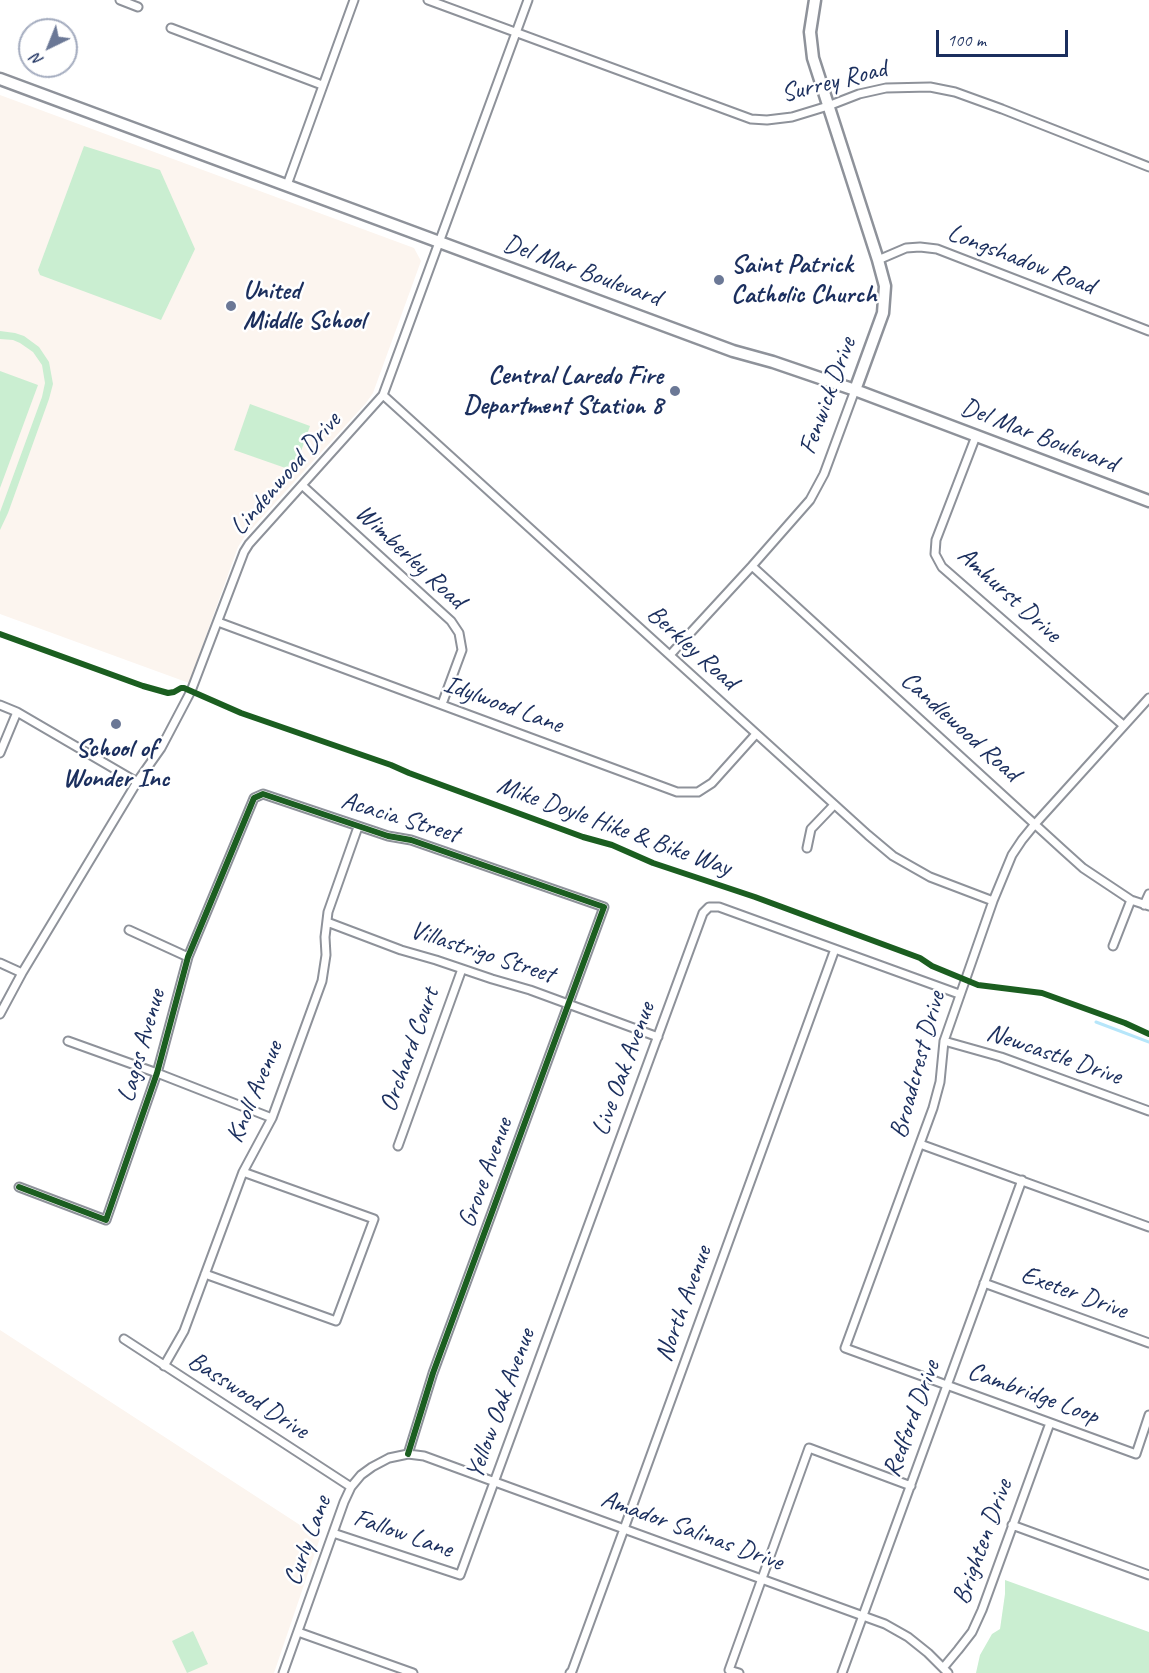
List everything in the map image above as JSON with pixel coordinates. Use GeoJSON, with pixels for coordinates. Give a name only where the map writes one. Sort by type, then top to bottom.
{"type":"FeatureCollection","features":[{"type":"Feature","properties":{"kind":"main road","name":"Fenwick Drive"},"geometry":{"type":"LineString","coordinates":[[815,0],[810,32],[813,58],[885,286],[883,313],[855,390]]}},
{"type":"Feature","properties":{"kind":"main road","name":"Del Mar Boulevard"},"geometry":{"type":"LineString","coordinates":[[0,79],[734,351],[855,390],[1149,501]]}},
{"type":"Feature","properties":{"kind":"street"},"geometry":{"type":"LineString","coordinates":[[120,0],[138,7]]}},
{"type":"Feature","properties":{"kind":"street"},"geometry":{"type":"LineString","coordinates":[[286,185],[354,0]]}},
{"type":"Feature","properties":{"kind":"street","name":"Surrey Road"},"geometry":{"type":"LineString","coordinates":[[428,0],[751,119],[792,117],[859,94],[886,88],[930,87],[955,92],[1002,109],[1149,167]]}},
{"type":"Feature","properties":{"kind":"street","name":"Lindenwood Drive"},"geometry":{"type":"LineString","coordinates":[[0,1014],[137,782],[161,748],[191,691],[244,552],[383,395],[528,0]]}},
{"type":"Feature","properties":{"kind":"street"},"geometry":{"type":"LineString","coordinates":[[171,28],[322,85]]}},
{"type":"Feature","properties":{"kind":"street","name":"Longshadow Road"},"geometry":{"type":"LineString","coordinates":[[878,260],[906,248],[937,249],[1149,331]]}},
{"type":"Feature","properties":{"kind":"street","name":"Fenwick Drive"},"geometry":{"type":"LineString","coordinates":[[670,656],[802,510],[817,489],[855,390]]}},
{"type":"Feature","properties":{"kind":"street","name":"Berkley Road"},"geometry":{"type":"LineString","coordinates":[[383,395],[892,856],[949,886],[993,901]]}},
{"type":"Feature","properties":{"kind":"street","name":"Amhurst Drive"},"geometry":{"type":"LineString","coordinates":[[976,436],[936,540],[935,554],[942,567],[1123,725]]}},
{"type":"Feature","properties":{"kind":"street","name":"Wimberley Road"},"geometry":{"type":"LineString","coordinates":[[303,486],[451,621],[459,633],[462,650],[442,704]]}},
{"type":"Feature","properties":{"kind":"street","name":"Candlewood Road"},"geometry":{"type":"LineString","coordinates":[[752,566],[1083,868],[1131,900],[1147,905]]}},
{"type":"Feature","properties":{"kind":"street","name":"Idylwood Lane"},"geometry":{"type":"LineString","coordinates":[[218,622],[677,792],[698,792],[712,783],[756,734]]}},
{"type":"Feature","properties":{"kind":"street","name":"Broadcrest Drive"},"geometry":{"type":"LineString","coordinates":[[845,1348],[940,1083],[944,1041],[959,994],[1012,855],[1035,824],[1149,698]]}},
{"type":"Feature","properties":{"kind":"street"},"geometry":{"type":"LineString","coordinates":[[0,705],[17,712],[137,782]]}},
{"type":"Feature","properties":{"kind":"street"},"geometry":{"type":"LineString","coordinates":[[0,753],[17,712]]}},
{"type":"Feature","properties":{"kind":"street","name":"Acacia Street"},"geometry":{"type":"LineString","coordinates":[[254,798],[263,794],[358,827],[411,840],[604,907]]}},
{"type":"Feature","properties":{"kind":"street","name":"Lagos Avenue"},"geometry":{"type":"LineString","coordinates":[[19,1187],[106,1220],[157,1072],[188,957],[254,798]]}},
{"type":"Feature","properties":{"kind":"street"},"geometry":{"type":"LineString","coordinates":[[807,848],[811,829],[834,804]]}},
{"type":"Feature","properties":{"kind":"street","name":"Knoll Avenue"},"geometry":{"type":"LineString","coordinates":[[164,1366],[184,1331],[243,1172],[272,1118],[322,981],[328,912],[358,827]]}},
{"type":"Feature","properties":{"kind":"street"},"geometry":{"type":"LineString","coordinates":[[1147,905],[1149,894]]}},
{"type":"Feature","properties":{"kind":"street"},"geometry":{"type":"LineString","coordinates":[[1113,946],[1131,900]]}},
{"type":"Feature","properties":{"kind":"street","name":"Grove Avenue"},"geometry":{"type":"LineString","coordinates":[[408,1454],[433,1373],[604,907]]}},
{"type":"Feature","properties":{"kind":"street","name":"Live Oak Avenue"},"geometry":{"type":"LineString","coordinates":[[580,1247],[703,913],[709,907],[719,907],[835,949]]}},
{"type":"Feature","properties":{"kind":"street","name":"Villastrigo Street"},"geometry":{"type":"LineString","coordinates":[[327,921],[401,950],[530,990],[658,1036]]}},
{"type":"Feature","properties":{"kind":"street"},"geometry":{"type":"LineString","coordinates":[[129,930],[188,957]]}},
{"type":"Feature","properties":{"kind":"street"},"geometry":{"type":"LineString","coordinates":[[835,949],[959,994]]}},
{"type":"Feature","properties":{"kind":"street","name":"North Avenue"},"geometry":{"type":"LineString","coordinates":[[570,1673],[835,949]]}},
{"type":"Feature","properties":{"kind":"street"},"geometry":{"type":"LineString","coordinates":[[0,963],[22,974]]}},
{"type":"Feature","properties":{"kind":"street","name":"Orchard Court"},"geometry":{"type":"LineString","coordinates":[[398,1146],[462,969]]}},
{"type":"Feature","properties":{"kind":"street"},"geometry":{"type":"LineString","coordinates":[[68,1041],[157,1072],[272,1118]]}},
{"type":"Feature","properties":{"kind":"street","name":"Newcastle Drive"},"geometry":{"type":"LineString","coordinates":[[944,1041],[1001,1057],[1149,1111]]}},
{"type":"Feature","properties":{"kind":"street"},"geometry":{"type":"LineString","coordinates":[[920,1144],[1149,1227]]}},
{"type":"Feature","properties":{"kind":"street"},"geometry":{"type":"LineString","coordinates":[[205,1274],[336,1321],[374,1219],[243,1172]]}},
{"type":"Feature","properties":{"kind":"street","name":"Redford Drive"},"geometry":{"type":"LineString","coordinates":[[842,1673],[1022,1180]]}},
{"type":"Feature","properties":{"kind":"street","name":"Yellow Oak Avenue"},"geometry":{"type":"LineString","coordinates":[[460,1575],[580,1247]]}},
{"type":"Feature","properties":{"kind":"street","name":"Exeter Drive"},"geometry":{"type":"LineString","coordinates":[[984,1283],[1149,1343]]}},
{"type":"Feature","properties":{"kind":"street","name":"Basswood Drive"},"geometry":{"type":"LineString","coordinates":[[124,1339],[351,1487]]}},
{"type":"Feature","properties":{"kind":"street","name":"Cambridge Loop"},"geometry":{"type":"LineString","coordinates":[[845,1348],[1136,1454],[1149,1415]]}},
{"type":"Feature","properties":{"kind":"street","name":"Brighten Drive"},"geometry":{"type":"LineString","coordinates":[[945,1670],[972,1632],[982,1610],[1050,1423]]}},
{"type":"Feature","properties":{"kind":"street"},"geometry":{"type":"LineString","coordinates":[[739,1673],[729,1670],[808,1448],[911,1486]]}},
{"type":"Feature","properties":{"kind":"street","name":"Amador Salinas Drive"},"geometry":{"type":"LineString","coordinates":[[408,1454],[424,1456],[885,1624],[908,1637],[945,1670]]}},
{"type":"Feature","properties":{"kind":"street","name":"Curly Lane"},"geometry":{"type":"LineString","coordinates":[[283,1673],[351,1487],[372,1467],[389,1458],[408,1454]]}},
{"type":"Feature","properties":{"kind":"street"},"geometry":{"type":"LineString","coordinates":[[1012,1525],[1149,1575]]}},
{"type":"Feature","properties":{"kind":"street","name":"Fallow Lane"},"geometry":{"type":"LineString","coordinates":[[333,1533],[460,1575]]}},
{"type":"Feature","properties":{"kind":"street"},"geometry":{"type":"LineString","coordinates":[[298,1632],[412,1673]]}},
{"type":"Feature","properties":{"kind":"shaded area"},"geometry":{"type":"Polygon","coordinates":[[[0,95],[414,248],[421,261],[373,393],[245,536],[238,547],[189,683],[0,614],[0,95]]]}},
{"type":"Feature","properties":{"kind":"shaded area"},"geometry":{"type":"Polygon","coordinates":[[[0,1330],[320,1538],[274,1673],[0,1673],[0,1330]]]}},
{"type":"Feature","properties":{"kind":"green space"},"geometry":{"type":"Polygon","coordinates":[[[84,146],[160,170],[195,249],[161,320],[40,275],[38,270],[84,146]]]}},
{"type":"Feature","properties":{"kind":"green space"},"geometry":{"type":"Polygon","coordinates":[[[0,331],[24,336],[39,347],[49,362],[53,384],[0,530],[0,512],[45,383],[42,365],[33,352],[13,340],[0,339],[0,331]]]}},
{"type":"Feature","properties":{"kind":"green space"},"geometry":{"type":"Polygon","coordinates":[[[0,371],[38,385],[0,488],[0,371]]]}},
{"type":"Feature","properties":{"kind":"green space"},"geometry":{"type":"Polygon","coordinates":[[[250,404],[310,426],[294,471],[234,450],[250,404]]]}},
{"type":"Feature","properties":{"kind":"green space"},"geometry":{"type":"Polygon","coordinates":[[[1005,1580],[1149,1632],[1149,1673],[976,1673],[980,1655],[992,1634],[1000,1629],[1005,1580]]]}},
{"type":"Feature","properties":{"kind":"green space"},"geometry":{"type":"Polygon","coordinates":[[[193,1631],[208,1664],[187,1673],[172,1641],[193,1631]]]}},
{"type":"Feature","properties":{"kind":"waterway"},"geometry":{"type":"LineString","coordinates":[[1096,1022],[1149,1042]]}},
{"type":"Feature","properties":{"kind":"cycle path","name":"Mike Doyle Hike & Bike Way"},"geometry":{"type":"LineString","coordinates":[[0,634],[143,686],[168,693],[184,688],[241,713],[391,765],[583,837],[612,845],[653,863],[755,897],[920,958],[932,966],[978,985],[1042,993],[1149,1034]]}},
{"type":"Feature","properties":{"kind":"cycle path"},"geometry":{"type":"LineString","coordinates":[[19,1187],[106,1220],[157,1073],[188,957],[254,798],[263,794],[388,836],[411,840],[604,907],[433,1373],[408,1454]]}},
{"type":"Feature","properties":{"kind":"place","name":"Saint Patrick Catholic Church"},"geometry":{"type":"Point","coordinates":[719,280]}},
{"type":"Feature","properties":{"kind":"place","name":"United Middle School"},"geometry":{"type":"Point","coordinates":[231,306]}},
{"type":"Feature","properties":{"kind":"place","name":"Central Laredo Fire Department Station 8"},"geometry":{"type":"Point","coordinates":[675,391]}},
{"type":"Feature","properties":{"kind":"place","name":"School of Wonder Inc"},"geometry":{"type":"Point","coordinates":[116,724]}}]}
